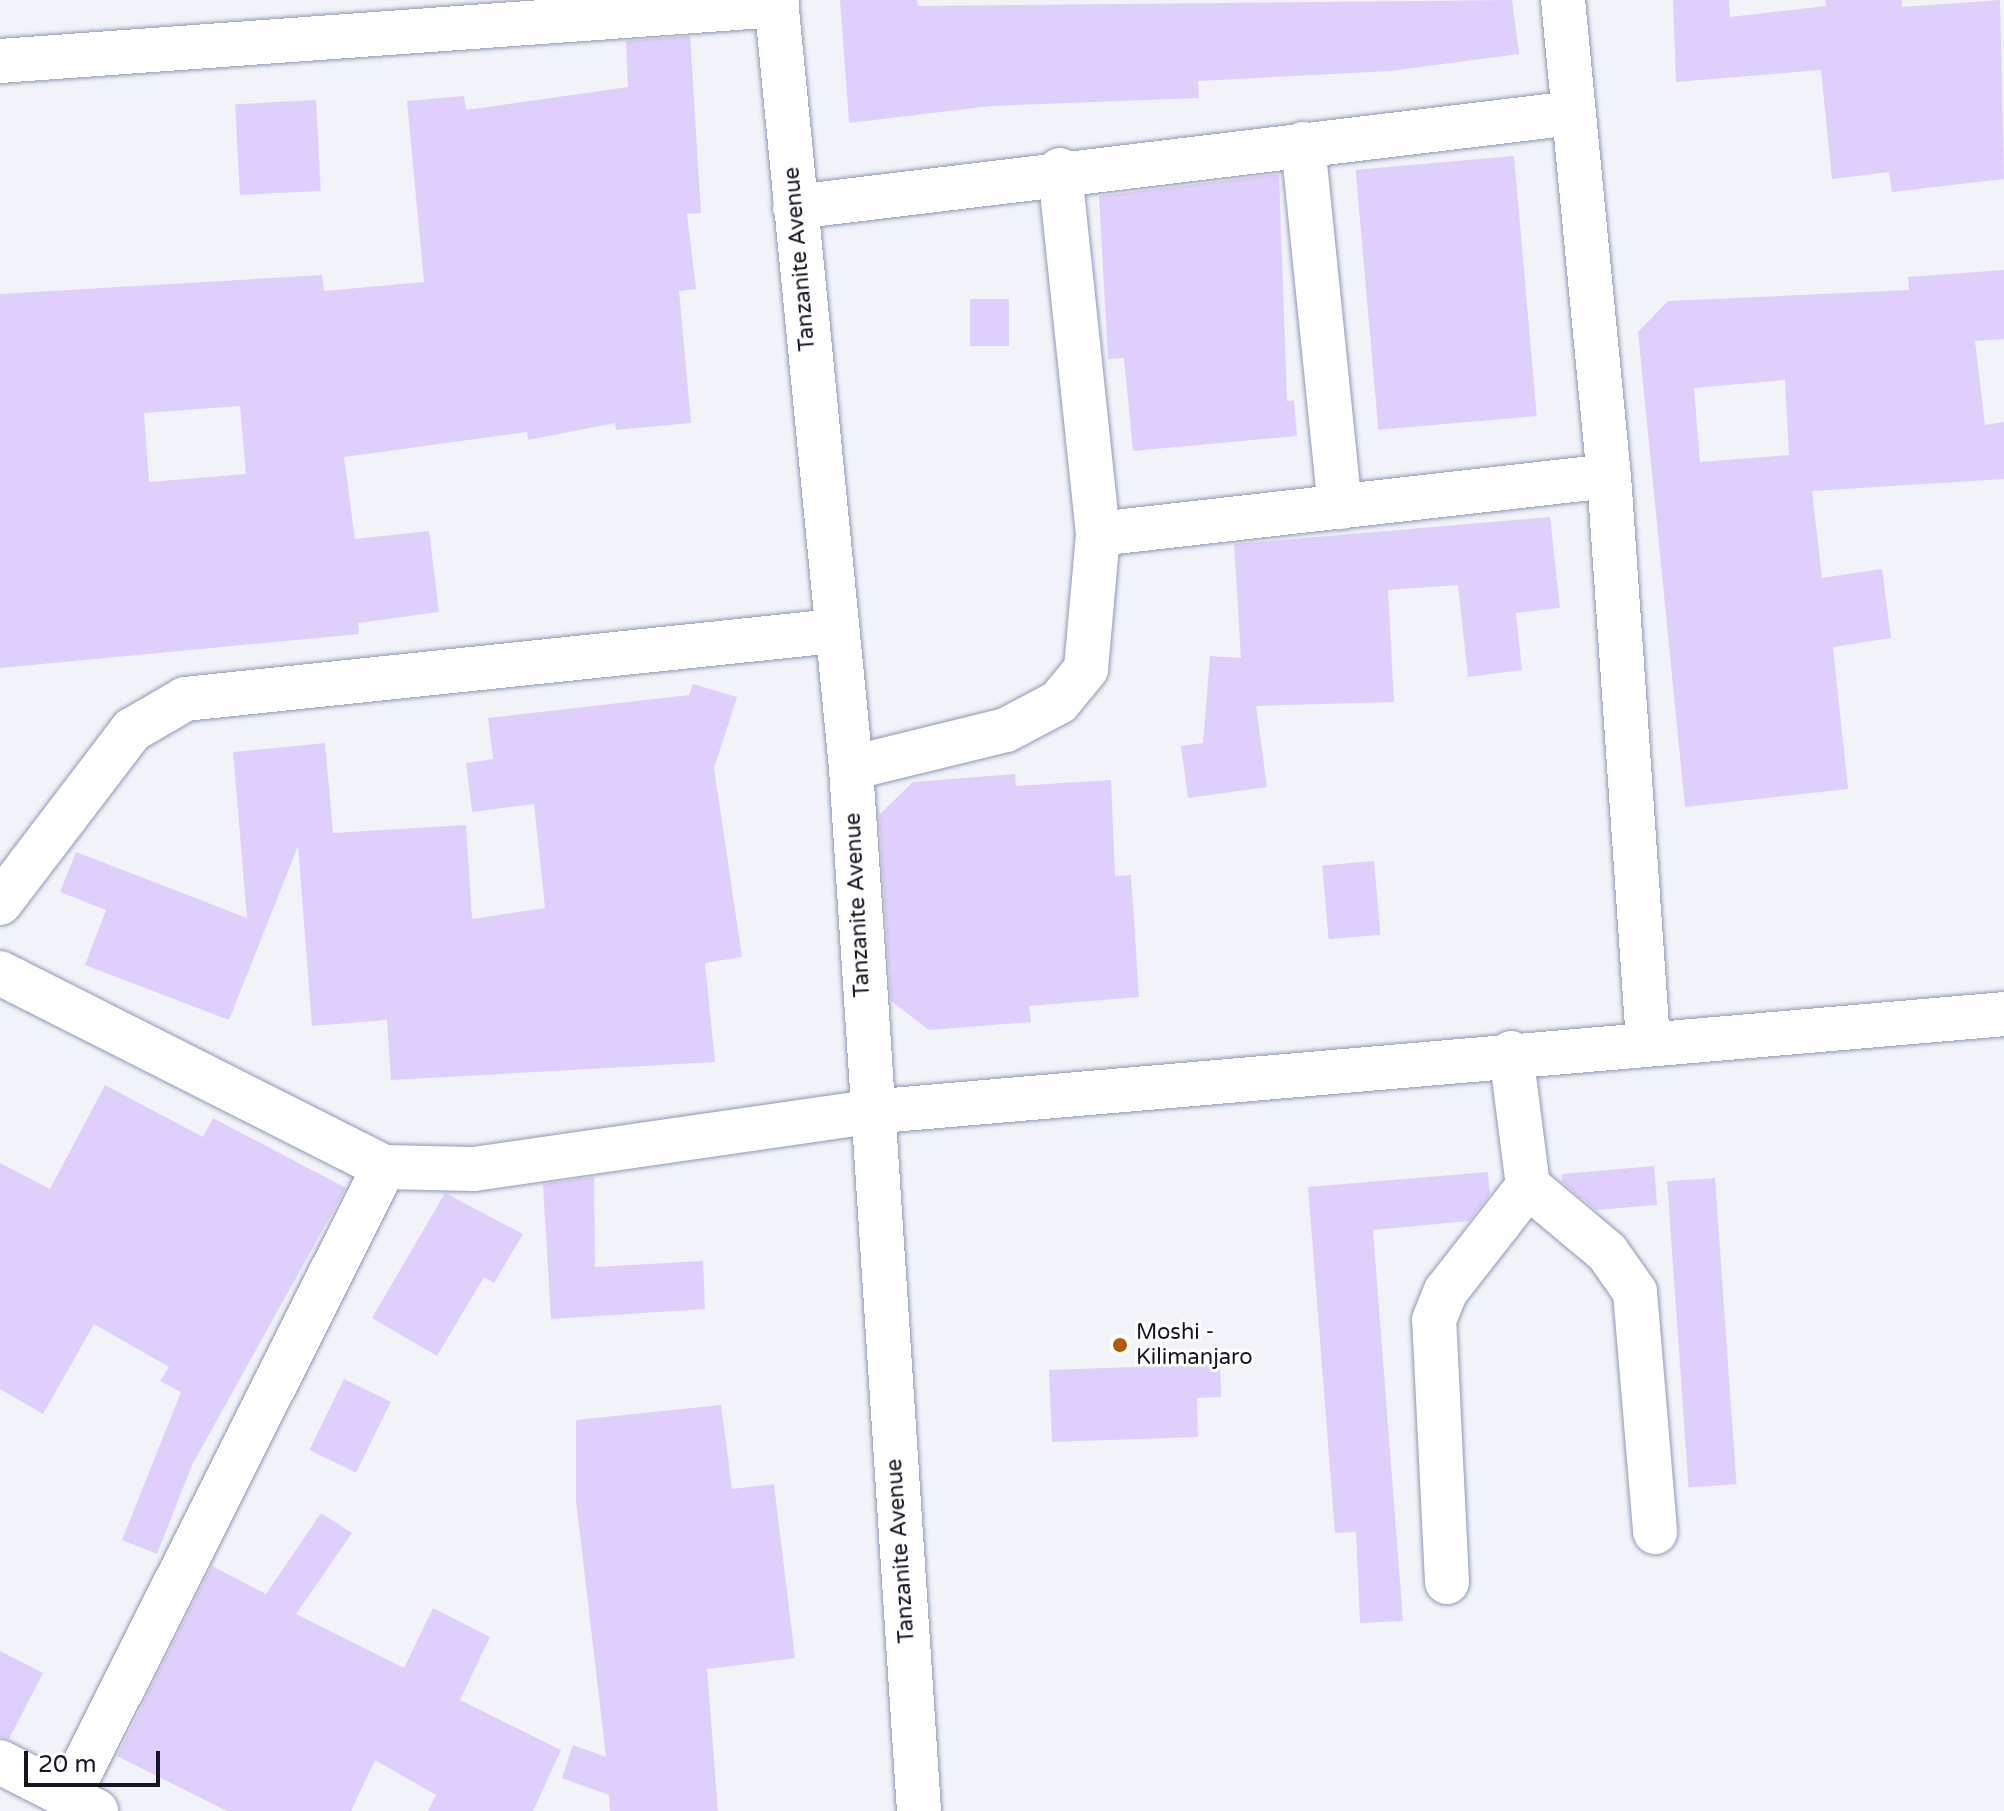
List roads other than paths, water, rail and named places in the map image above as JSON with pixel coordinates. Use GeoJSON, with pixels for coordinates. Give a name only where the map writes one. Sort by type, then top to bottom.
{"type":"FeatureCollection","features":[{"type":"Feature","properties":{"kind":"street"},"geometry":{"type":"LineString","coordinates":[[1563,0],[1609,476],[1648,1041]]}},
{"type":"Feature","properties":{"kind":"street"},"geometry":{"type":"LineString","coordinates":[[0,61],[777,2]]}},
{"type":"Feature","properties":{"kind":"street","name":"Tanzanite Avenue"},"geometry":{"type":"LineString","coordinates":[[777,2],[834,631],[851,768],[869,1112],[919,1811]]}},
{"type":"Feature","properties":{"kind":"street"},"geometry":{"type":"LineString","coordinates":[[795,207],[1060,170],[1573,113]]}},
{"type":"Feature","properties":{"kind":"street"},"geometry":{"type":"LineString","coordinates":[[1303,144],[1340,507]]}},
{"type":"Feature","properties":{"kind":"street"},"geometry":{"type":"LineString","coordinates":[[851,768],[1006,730],[1059,702],[1086,669],[1098,534],[1060,170]]}},
{"type":"Feature","properties":{"kind":"street"},"geometry":{"type":"LineString","coordinates":[[1098,534],[1609,476]]}},
{"type":"Feature","properties":{"kind":"street"},"geometry":{"type":"LineString","coordinates":[[0,903],[132,730],[185,699],[834,631]]}},
{"type":"Feature","properties":{"kind":"street"},"geometry":{"type":"LineString","coordinates":[[0,973],[384,1167],[474,1169],[869,1112],[1648,1041],[2004,1014]]}},
{"type":"Feature","properties":{"kind":"street"},"geometry":{"type":"LineString","coordinates":[[1511,1053],[1528,1186],[1607,1252],[1635,1292],[1655,1532]]}},
{"type":"Feature","properties":{"kind":"street"},"geometry":{"type":"LineString","coordinates":[[0,1762],[82,1804],[384,1167]]}},
{"type":"Feature","properties":{"kind":"street"},"geometry":{"type":"LineString","coordinates":[[1447,1582],[1434,1320],[1446,1291],[1528,1186]]}},
{"type":"Feature","properties":{"kind":"place","name":"Moshi - Kilimanjaro"},"geometry":{"type":"Point","coordinates":[1120,1345]}}]}
